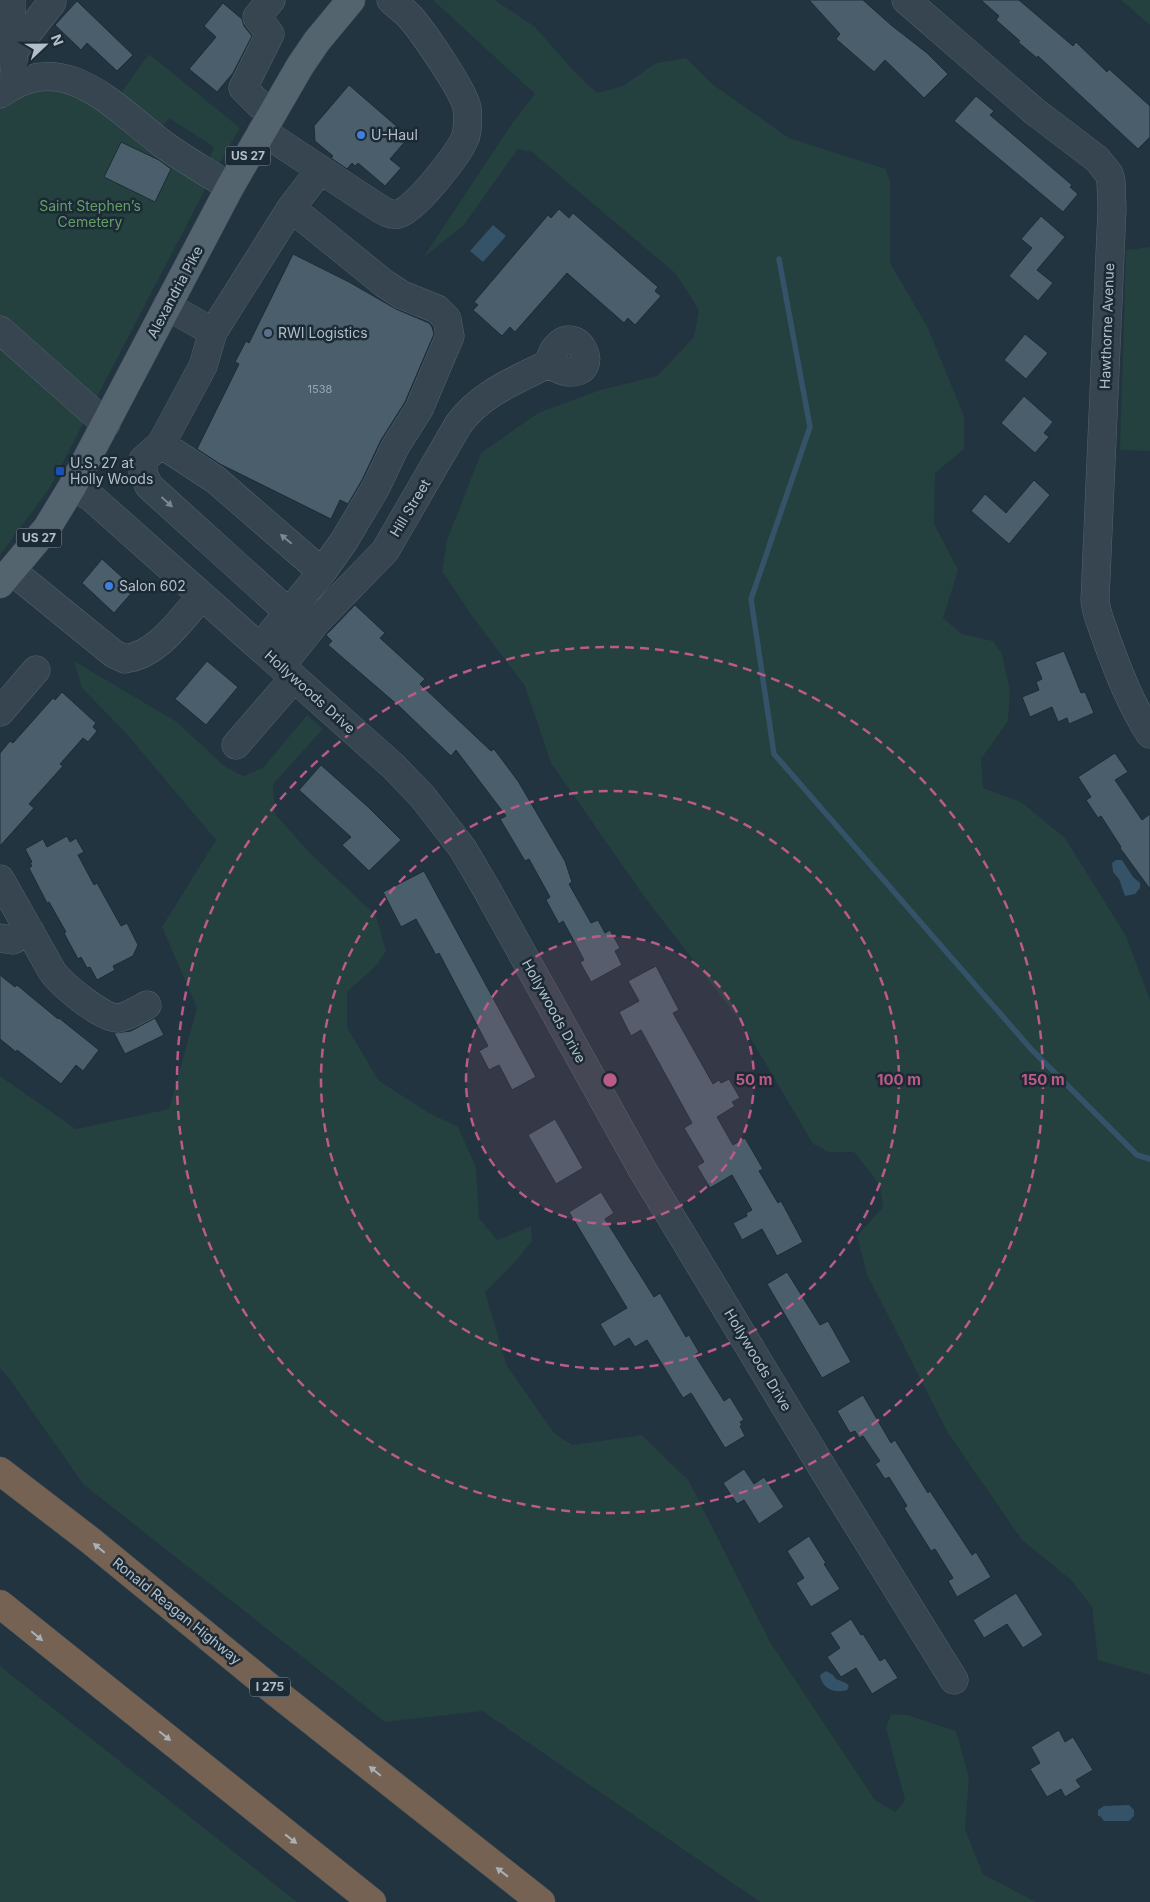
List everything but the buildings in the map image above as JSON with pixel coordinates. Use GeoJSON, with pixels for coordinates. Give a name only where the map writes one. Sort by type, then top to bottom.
{"type":"FeatureCollection","features":[{"type":"Feature","properties":{"kind":"highway","name":"Ronald Reagan Highway"},"geometry":{"type":"LineString","coordinates":[[0,1471],[91,1541],[267,1685],[541,1902]]}},
{"type":"Feature","properties":{"kind":"highway"},"geometry":{"type":"LineString","coordinates":[[0,1604],[372,1902]]}},
{"type":"Feature","properties":{"kind":"main road","name":"Alexandria Pike"},"geometry":{"type":"LineString","coordinates":[[6,577],[47,528],[72,487],[230,187],[317,41],[351,0]]}},
{"type":"Feature","properties":{"kind":"street"},"geometry":{"type":"LineString","coordinates":[[11,0],[11,33],[6,52],[8,89],[28,79],[43,77],[61,78],[90,87],[161,142],[230,187]]}},
{"type":"Feature","properties":{"kind":"street"},"geometry":{"type":"LineString","coordinates":[[271,0],[257,17],[270,34],[243,88],[268,122],[320,170],[390,214],[400,214],[424,194],[454,158],[466,137],[467,108],[452,77],[411,18],[391,0]]}},
{"type":"Feature","properties":{"kind":"street","name":"Hawthorne Avenue"},"geometry":{"type":"LineString","coordinates":[[906,0],[1034,111],[1097,159],[1109,174],[1112,209],[1095,600],[1096,610],[1113,656],[1128,692],[1150,734]]}},
{"type":"Feature","properties":{"kind":"street"},"geometry":{"type":"LineString","coordinates":[[6,52],[52,2]]}},
{"type":"Feature","properties":{"kind":"street"},"geometry":{"type":"LineString","coordinates":[[288,612],[149,486],[143,473],[143,460],[161,444],[203,366],[213,332],[291,208],[320,170]]}},
{"type":"Feature","properties":{"kind":"street"},"geometry":{"type":"LineString","coordinates":[[260,647],[322,572],[344,541],[376,487],[395,447],[419,409],[450,336],[447,319],[437,309],[402,295],[385,284],[291,208]]}},
{"type":"Feature","properties":{"kind":"street"},"geometry":{"type":"LineString","coordinates":[[167,306],[213,332]]}},
{"type":"Feature","properties":{"kind":"street"},"geometry":{"type":"LineString","coordinates":[[0,330],[106,424]]}},
{"type":"Feature","properties":{"kind":"street","name":"Hill Street"},"geometry":{"type":"LineString","coordinates":[[236,745],[288,672],[317,621],[385,550],[467,412],[482,399],[548,364]]}},
{"type":"Feature","properties":{"kind":"street"},"geometry":{"type":"LineString","coordinates":[[161,444],[216,480],[322,572]]}},
{"type":"Feature","properties":{"kind":"street","name":"Hollywoods Drive"},"geometry":{"type":"LineString","coordinates":[[72,487],[91,497],[393,766],[422,796],[463,850],[642,1169],[825,1472],[954,1680]]}},
{"type":"Feature","properties":{"kind":"street"},"geometry":{"type":"LineString","coordinates":[[6,577],[114,654],[125,659],[146,654],[158,645],[202,596]]}},
{"type":"Feature","properties":{"kind":"street"},"geometry":{"type":"LineString","coordinates":[[0,712],[36,670]]}},
{"type":"Feature","properties":{"kind":"street"},"geometry":{"type":"LineString","coordinates":[[1,886],[58,980],[79,998],[111,1017],[118,1018],[147,1005]]}},
{"type":"Feature","properties":{"kind":"street"},"geometry":{"type":"LineString","coordinates":[[0,938],[13,940],[30,931]]}},
{"type":"Feature","properties":{"kind":"green space"},"geometry":{"type":"Polygon","coordinates":[[[433,0],[495,0],[535,27],[574,71],[597,93],[623,86],[656,63],[686,58],[712,84],[789,138],[886,169],[890,182],[890,263],[927,326],[964,416],[964,449],[935,473],[934,524],[958,570],[943,618],[962,634],[993,641],[1002,654],[1010,691],[1008,721],[981,759],[983,788],[1021,802],[1065,838],[1126,936],[1150,1000],[1150,1675],[1098,1660],[1092,1607],[1071,1580],[1022,1540],[948,1433],[867,1274],[857,1236],[883,1207],[880,1185],[854,1152],[829,1152],[813,1144],[741,1022],[643,895],[551,763],[525,686],[472,616],[442,571],[447,540],[481,453],[538,413],[600,390],[657,376],[694,337],[699,310],[676,274],[532,152],[518,149],[464,225],[423,258],[513,122],[535,94],[433,0]]]}},
{"type":"Feature","properties":{"kind":"green space"},"geometry":{"type":"Polygon","coordinates":[[[1121,0],[1150,0],[1150,25],[1121,0]]]}},
{"type":"Feature","properties":{"kind":"green space"},"geometry":{"type":"Polygon","coordinates":[[[149,54],[240,128],[219,164],[209,160],[214,147],[169,118],[160,130],[118,97],[149,54]]]}},
{"type":"Feature","properties":{"kind":"green space","name":"Saint Stephen’s Cemetery"},"geometry":{"type":"Polygon","coordinates":[[[23,86],[77,88],[209,182],[49,489],[0,555],[0,100],[23,86]]]}},
{"type":"Feature","properties":{"kind":"green space"},"geometry":{"type":"Polygon","coordinates":[[[1150,247],[1150,451],[1120,450],[1126,250],[1150,247]]]}},
{"type":"Feature","properties":{"kind":"green space"},"geometry":{"type":"Polygon","coordinates":[[[74,661],[177,722],[224,766],[243,776],[263,768],[307,715],[323,729],[273,784],[275,814],[307,850],[376,916],[386,951],[376,966],[347,992],[347,1027],[378,1080],[429,1113],[458,1127],[476,1167],[479,1218],[497,1240],[531,1226],[532,1241],[516,1261],[485,1292],[507,1366],[555,1434],[573,1445],[642,1435],[689,1481],[770,1642],[875,1800],[895,1812],[905,1800],[886,1728],[891,1714],[908,1715],[956,1731],[969,1778],[965,1829],[983,1874],[1036,1902],[760,1902],[482,1711],[385,1722],[83,1484],[0,1368],[0,1076],[76,1129],[169,1109],[197,1008],[162,927],[216,840],[125,732],[82,688],[74,661]]]}},
{"type":"Feature","properties":{"kind":"green space"},"geometry":{"type":"Polygon","coordinates":[[[0,1666],[297,1902],[0,1902],[0,1666]]]}},
{"type":"Feature","properties":{"kind":"water"},"geometry":{"type":"Polygon","coordinates":[[[493,225],[506,236],[483,262],[470,251],[493,225]]]}},
{"type":"Feature","properties":{"kind":"water"},"geometry":{"type":"Polygon","coordinates":[[[1116,860],[1122,860],[1133,877],[1140,883],[1140,888],[1135,894],[1125,896],[1119,879],[1113,872],[1112,863],[1116,860]]]}},
{"type":"Feature","properties":{"kind":"water"},"geometry":{"type":"Polygon","coordinates":[[[826,1671],[836,1679],[846,1683],[849,1686],[847,1690],[834,1691],[826,1687],[820,1675],[826,1671]]]}},
{"type":"Feature","properties":{"kind":"water"},"geometry":{"type":"Polygon","coordinates":[[[1129,1805],[1134,1810],[1134,1816],[1129,1821],[1104,1821],[1098,1816],[1098,1810],[1104,1806],[1129,1805]]]}},
{"type":"Feature","properties":{"kind":"waterway"},"geometry":{"type":"LineString","coordinates":[[779,259],[810,427],[751,599],[774,754],[1031,1049],[1137,1155],[1150,1159]]}},
{"type":"Feature","properties":{"kind":"place","name":"U-Haul"},"geometry":{"type":"Point","coordinates":[361,135]}},
{"type":"Feature","properties":{"kind":"place","name":"RWI Logistics"},"geometry":{"type":"Point","coordinates":[268,333]}},
{"type":"Feature","properties":{"kind":"place","name":"U.S. 27 at Holly Woods"},"geometry":{"type":"Point","coordinates":[60,471]}},
{"type":"Feature","properties":{"kind":"place","name":"Salon 602"},"geometry":{"type":"Point","coordinates":[109,586]}}]}
